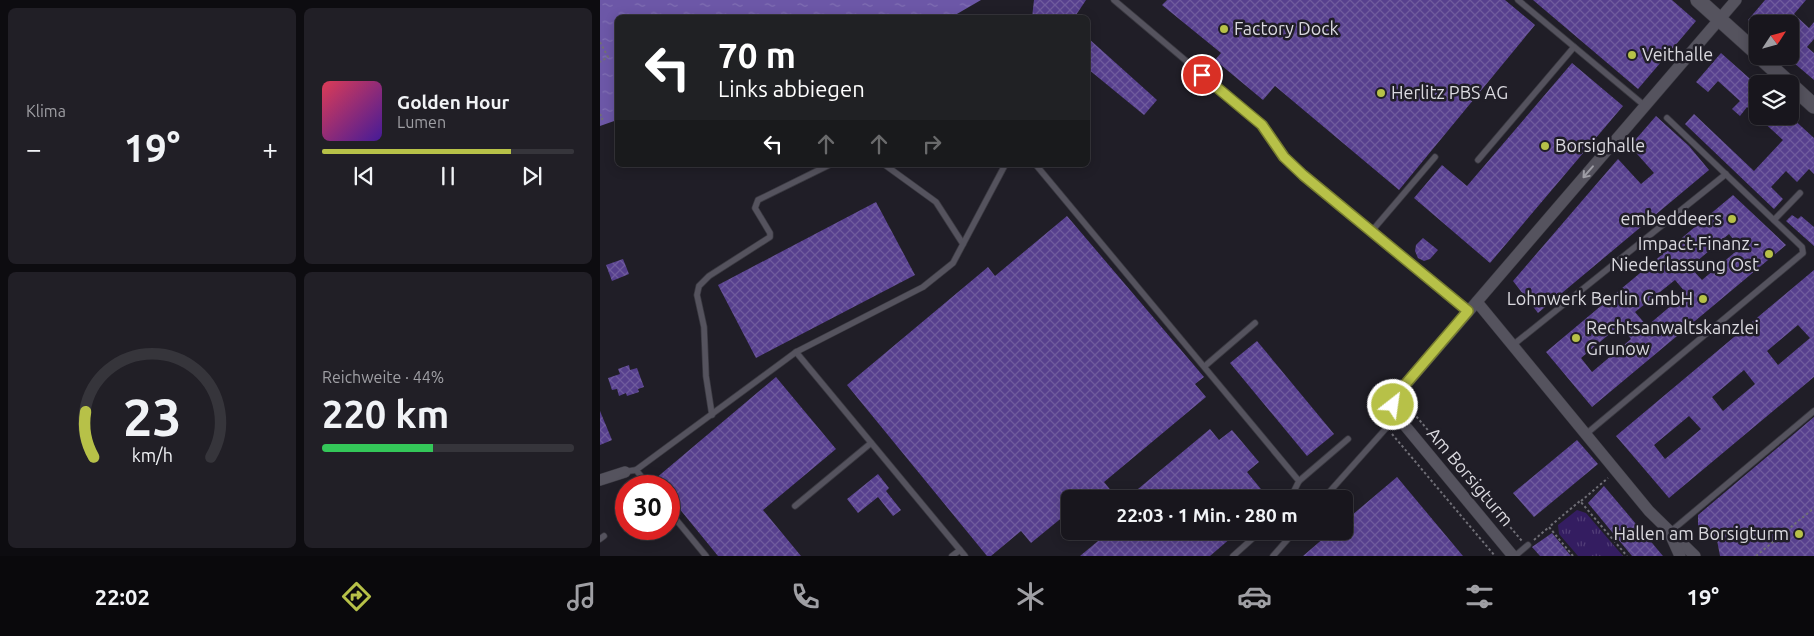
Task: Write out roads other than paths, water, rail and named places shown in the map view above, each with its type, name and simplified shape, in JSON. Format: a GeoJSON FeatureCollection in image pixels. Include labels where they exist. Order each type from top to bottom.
{"type":"FeatureCollection","features":[{"type":"Feature","properties":{"kind":"street"},"geometry":{"type":"LineString","coordinates":[[1698,0],[1749,47]]}},
{"type":"Feature","properties":{"kind":"street"},"geometry":{"type":"LineString","coordinates":[[1397,416],[1393,405],[1397,394],[1736,0]]}},
{"type":"Feature","properties":{"kind":"street"},"geometry":{"type":"LineString","coordinates":[[1769,65],[1780,75]]}},
{"type":"Feature","properties":{"kind":"street"},"geometry":{"type":"LineString","coordinates":[[1799,92],[1814,106]]}},
{"type":"Feature","properties":{"kind":"street"},"geometry":{"type":"LineString","coordinates":[[1477,302],[1670,532],[1695,556]]}},
{"type":"Feature","properties":{"kind":"street","name":"Am Borsigturm"},"geometry":{"type":"LineString","coordinates":[[1397,416],[1514,556]]}},
{"type":"Feature","properties":{"kind":"street"},"geometry":{"type":"LineString","coordinates":[[600,480],[630,471]]}},
{"type":"Feature","properties":{"kind":"street"},"geometry":{"type":"LineString","coordinates":[[1670,532],[1680,556]]}},
{"type":"Feature","properties":{"kind":"lane"},"geometry":{"type":"LineString","coordinates":[[1114,0],[1262,125],[1284,157],[1468,311]]}},
{"type":"Feature","properties":{"kind":"lane"},"geometry":{"type":"LineString","coordinates":[[1518,0],[1645,106]]}},
{"type":"Feature","properties":{"kind":"lane"},"geometry":{"type":"LineString","coordinates":[[1478,160],[1574,47]]}},
{"type":"Feature","properties":{"kind":"lane"},"geometry":{"type":"LineString","coordinates":[[1586,434],[1803,253],[1802,246],[1667,118]]}},
{"type":"Feature","properties":{"kind":"lane"},"geometry":{"type":"LineString","coordinates":[[1372,232],[1435,157]]}},
{"type":"Feature","properties":{"kind":"lane"},"geometry":{"type":"LineString","coordinates":[[712,415],[706,376],[704,327],[697,295],[699,286],[709,276],[770,237],[770,233],[755,208],[758,200],[825,167]]}},
{"type":"Feature","properties":{"kind":"lane"},"geometry":{"type":"LineString","coordinates":[[888,167],[936,202],[963,244]]}},
{"type":"Feature","properties":{"kind":"lane"},"geometry":{"type":"LineString","coordinates":[[635,475],[630,471],[712,415],[796,352],[923,287],[953,263],[1004,167]]}},
{"type":"Feature","properties":{"kind":"lane"},"geometry":{"type":"LineString","coordinates":[[1038,167],[1299,481]]}},
{"type":"Feature","properties":{"kind":"lane"},"geometry":{"type":"LineString","coordinates":[[1513,346],[1726,174]]}},
{"type":"Feature","properties":{"kind":"lane"},"geometry":{"type":"LineString","coordinates":[[1774,220],[1800,194]]}},
{"type":"Feature","properties":{"kind":"lane"},"geometry":{"type":"LineString","coordinates":[[1204,366],[1255,323]]}},
{"type":"Feature","properties":{"kind":"lane"},"geometry":{"type":"LineString","coordinates":[[796,352],[965,556]]}},
{"type":"Feature","properties":{"kind":"lane"},"geometry":{"type":"LineString","coordinates":[[1670,532],[1814,411]]}},
{"type":"Feature","properties":{"kind":"lane"},"geometry":{"type":"LineString","coordinates":[[1331,490],[1397,416]]}},
{"type":"Feature","properties":{"kind":"lane"},"geometry":{"type":"LineString","coordinates":[[1294,490],[1299,481],[1348,439]]}},
{"type":"Feature","properties":{"kind":"lane"},"geometry":{"type":"LineString","coordinates":[[795,506],[871,443]]}},
{"type":"Feature","properties":{"kind":"lane"},"geometry":{"type":"LineString","coordinates":[[680,524],[706,556]]}},
{"type":"Feature","properties":{"kind":"lane"},"geometry":{"type":"LineString","coordinates":[[1233,556],[1251,540]]}},
{"type":"Feature","properties":{"kind":"lane"},"geometry":{"type":"LineString","coordinates":[[1273,556],[1286,540]]}},
{"type":"Feature","properties":{"kind":"lane"},"geometry":{"type":"LineString","coordinates":[[1514,556],[1527,546]]}},
{"type":"Feature","properties":{"kind":"lane"},"geometry":{"type":"LineString","coordinates":[[952,556],[960,550]]}},
{"type":"Feature","properties":{"kind":"water"},"geometry":{"type":"Polygon","coordinates":[[[600,0],[981,0],[955,15],[615,15],[615,121],[600,126],[600,0]]]}},
{"type":"Feature","properties":{"kind":"place","name":"Factory Dock"},"geometry":{"type":"Point","coordinates":[1224,29]}},
{"type":"Feature","properties":{"kind":"place","name":"Veithalle"},"geometry":{"type":"Point","coordinates":[1632,55]}},
{"type":"Feature","properties":{"kind":"place","name":"Herlitz PBS AG"},"geometry":{"type":"Point","coordinates":[1381,93]}},
{"type":"Feature","properties":{"kind":"place","name":"Borsighalle"},"geometry":{"type":"Point","coordinates":[1545,146]}},
{"type":"Feature","properties":{"kind":"place","name":"embeddeers"},"geometry":{"type":"Point","coordinates":[1732,219]}},
{"type":"Feature","properties":{"kind":"place","name":"Impact-Finanz - Niederlassung Ost"},"geometry":{"type":"Point","coordinates":[1769,254]}},
{"type":"Feature","properties":{"kind":"place","name":"Lohnwerk Berlin GmbH"},"geometry":{"type":"Point","coordinates":[1703,299]}},
{"type":"Feature","properties":{"kind":"place","name":"Rechtsanwaltskanzlei Grunow"},"geometry":{"type":"Point","coordinates":[1576,338]}},
{"type":"Feature","properties":{"kind":"place","name":"Hallen am Borsigturm"},"geometry":{"type":"Point","coordinates":[1799,534]}}]}
